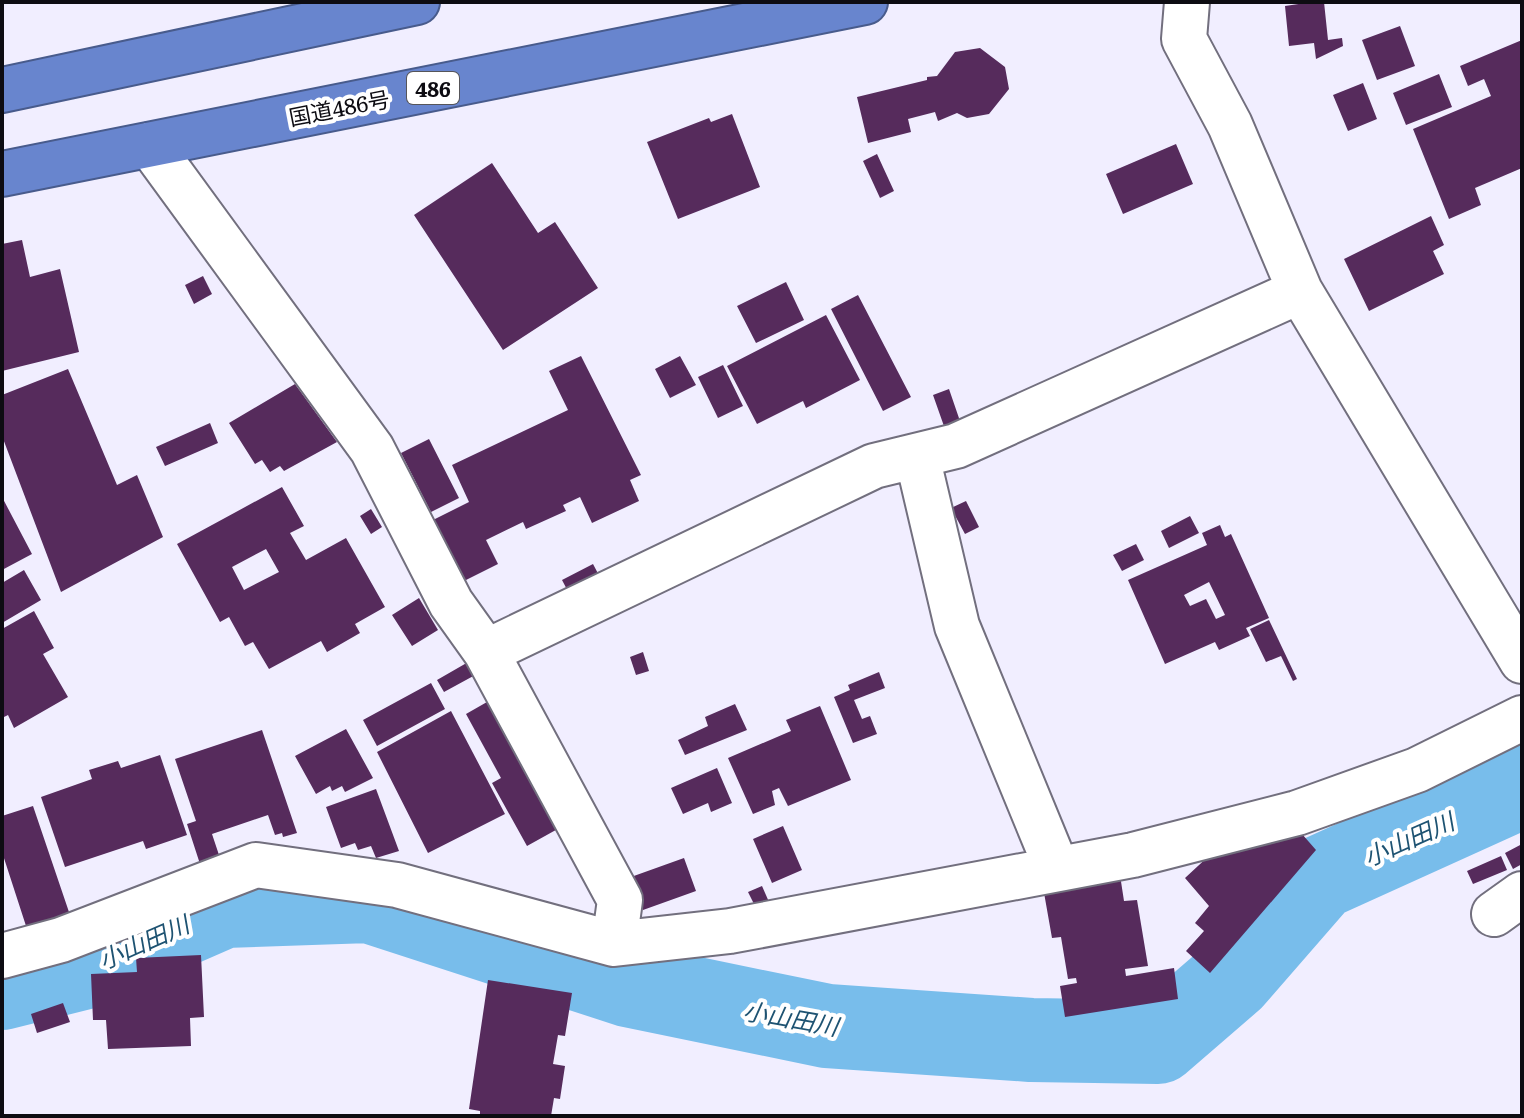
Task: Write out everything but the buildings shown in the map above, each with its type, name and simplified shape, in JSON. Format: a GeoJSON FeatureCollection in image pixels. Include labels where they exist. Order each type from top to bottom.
{"type":"FeatureCollection","features":[{"type":"Feature","properties":{"kind":"highway"},"geometry":{"type":"LineString","coordinates":[[2,90],[417,2]]}},
{"type":"Feature","properties":{"kind":"highway","name":"国道486号"},"geometry":{"type":"LineString","coordinates":[[2,174],[865,2]]}},
{"type":"Feature","properties":{"kind":"street"},"geometry":{"type":"LineString","coordinates":[[1187,2],[1184,39],[1230,125],[1300,291],[1522,661]]}},
{"type":"Feature","properties":{"kind":"street"},"geometry":{"type":"LineString","coordinates":[[150,145],[372,449],[451,603],[486,652],[620,900],[614,944]]}},
{"type":"Feature","properties":{"kind":"street"},"geometry":{"type":"LineString","coordinates":[[486,652],[874,466],[956,446],[1300,291]]}},
{"type":"Feature","properties":{"kind":"street"},"geometry":{"type":"LineString","coordinates":[[917,456],[957,626],[1057,869]]}},
{"type":"Feature","properties":{"kind":"street"},"geometry":{"type":"LineString","coordinates":[[2,956],[61,940],[256,865],[397,885],[614,944],[730,931],[1133,855],[1297,813],[1417,770],[1522,718]]}},
{"type":"Feature","properties":{"kind":"waterway","name":"小山田川"},"geometry":{"type":"LineString","coordinates":[[2,988],[82,968],[224,906],[369,901],[628,985],[827,1026],[1031,1040],[1158,1042],[1232,978],[1319,878],[1522,786]]}}]}
